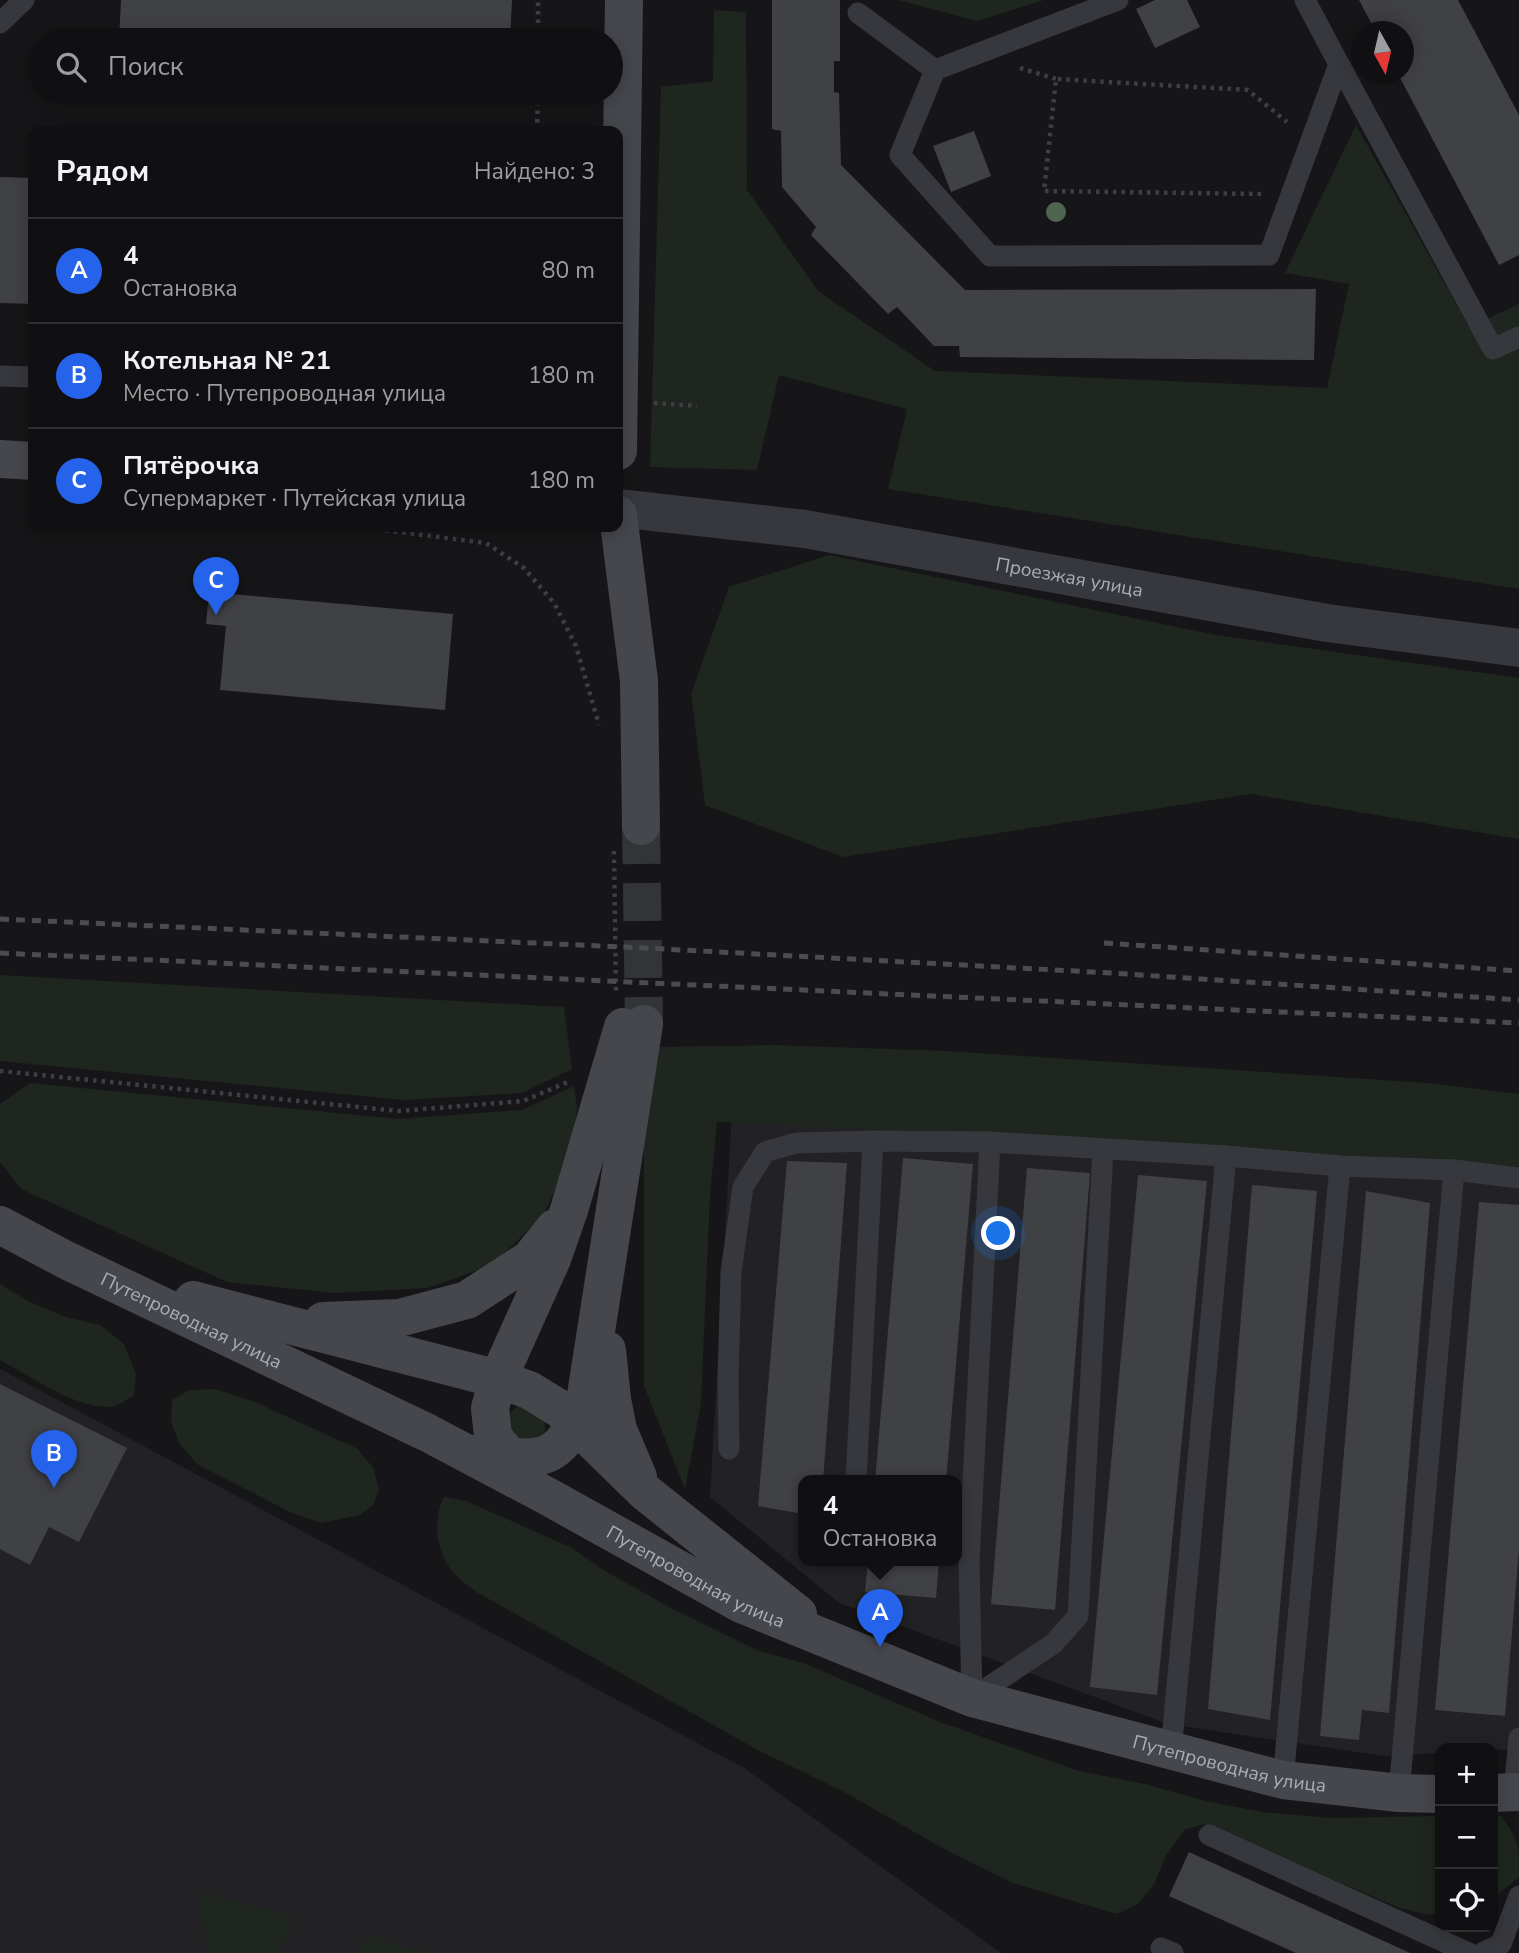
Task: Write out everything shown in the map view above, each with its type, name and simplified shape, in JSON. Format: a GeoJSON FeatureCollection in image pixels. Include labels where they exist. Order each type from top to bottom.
{"type":"FeatureCollection","features":[{"type":"Feature","properties":{"kind":"main road"},"geometry":{"type":"LineString","coordinates":[[623,75],[624,0]]}},
{"type":"Feature","properties":{"kind":"main road"},"geometry":{"type":"LineString","coordinates":[[622,126],[623,105]]}},
{"type":"Feature","properties":{"kind":"main road"},"geometry":{"type":"LineString","coordinates":[[0,459],[28,461]]}},
{"type":"Feature","properties":{"kind":"main road"},"geometry":{"type":"LineString","coordinates":[[617,532],[626,832]]}},
{"type":"Feature","properties":{"kind":"main road"},"geometry":{"type":"LineString","coordinates":[[620,532],[639,681],[626,832]]}},
{"type":"Feature","properties":{"kind":"main road"},"geometry":{"type":"LineString","coordinates":[[547,1496],[509,1458],[493,1437],[490,1408],[498,1379],[552,1259],[628,1016]]}},
{"type":"Feature","properties":{"kind":"main road"},"geometry":{"type":"LineString","coordinates":[[428,1433],[509,1458],[526,1459],[544,1457],[561,1444],[576,1424],[586,1395],[604,1280],[628,1016]]}},
{"type":"Feature","properties":{"kind":"main road"},"geometry":{"type":"LineString","coordinates":[[223,1309],[327,1321],[399,1318],[467,1300],[530,1259],[569,1210]]}},
{"type":"Feature","properties":{"kind":"main road","name":"Путепроводная улица"},"geometry":{"type":"LineString","coordinates":[[0,1225],[428,1433],[741,1604],[972,1698],[1283,1780],[1399,1793],[1435,1794]]}},
{"type":"Feature","properties":{"kind":"main road"},"geometry":{"type":"LineString","coordinates":[[66,1259],[223,1309],[498,1379],[529,1390],[560,1409],[645,1492],[830,1640]]}},
{"type":"Feature","properties":{"kind":"main road"},"geometry":{"type":"LineString","coordinates":[[604,1280],[612,1399],[618,1430],[645,1492]]}},
{"type":"Feature","properties":{"kind":"street","name":"Проезжая улица"},"geometry":{"type":"LineString","coordinates":[[623,509],[805,529],[1327,623],[1519,648]]}},
{"type":"Feature","properties":{"kind":"lane"},"geometry":{"type":"LineString","coordinates":[[0,23],[24,0]]}},
{"type":"Feature","properties":{"kind":"lane"},"geometry":{"type":"LineString","coordinates":[[1118,0],[935,70],[900,155],[990,256],[1269,255],[1339,64]]}},
{"type":"Feature","properties":{"kind":"lane"},"geometry":{"type":"LineString","coordinates":[[1305,0],[1493,349],[1519,337]]}},
{"type":"Feature","properties":{"kind":"lane"},"geometry":{"type":"LineString","coordinates":[[858,13],[935,70]]}},
{"type":"Feature","properties":{"kind":"lane"},"geometry":{"type":"LineString","coordinates":[[0,376],[28,377]]}},
{"type":"Feature","properties":{"kind":"lane"},"geometry":{"type":"LineString","coordinates":[[856,1475],[873,1141]]}},
{"type":"Feature","properties":{"kind":"lane"},"geometry":{"type":"LineString","coordinates":[[972,1698],[969,1563],[990,1142]]}},
{"type":"Feature","properties":{"kind":"lane"},"geometry":{"type":"LineString","coordinates":[[729,1449],[727,1380],[731,1272],[743,1187],[765,1152],[796,1143],[990,1142],[1226,1156],[1340,1166],[1454,1170],[1519,1178]]}},
{"type":"Feature","properties":{"kind":"lane"},"geometry":{"type":"LineString","coordinates":[[972,1698],[1053,1644],[1078,1616],[1103,1150]]}},
{"type":"Feature","properties":{"kind":"lane"},"geometry":{"type":"LineString","coordinates":[[1171,1751],[1226,1156]]}},
{"type":"Feature","properties":{"kind":"lane"},"geometry":{"type":"LineString","coordinates":[[1283,1780],[1340,1166]]}},
{"type":"Feature","properties":{"kind":"lane"},"geometry":{"type":"LineString","coordinates":[[1399,1793],[1454,1170]]}},
{"type":"Feature","properties":{"kind":"lane"},"geometry":{"type":"LineString","coordinates":[[1509,1792],[1519,1738]]}},
{"type":"Feature","properties":{"kind":"lane"},"geometry":{"type":"LineString","coordinates":[[1209,1835],[1469,1953]]}},
{"type":"Feature","properties":{"kind":"lane"},"geometry":{"type":"LineString","coordinates":[[1482,1953],[1501,1944],[1519,1896]]}},
{"type":"Feature","properties":{"kind":"path"},"geometry":{"type":"LineString","coordinates":[[538,0],[538,28]]}},
{"type":"Feature","properties":{"kind":"path"},"geometry":{"type":"LineString","coordinates":[[1292,194],[1044,191],[1056,79],[1248,90],[1311,143]]}},
{"type":"Feature","properties":{"kind":"path"},"geometry":{"type":"LineString","coordinates":[[537,126],[538,105]]}},
{"type":"Feature","properties":{"kind":"path"},"geometry":{"type":"LineString","coordinates":[[399,532],[486,543],[524,568],[554,603],[576,646],[601,730]]}},
{"type":"Feature","properties":{"kind":"path"},"geometry":{"type":"LineString","coordinates":[[626,832],[628,1016]]}},
{"type":"Feature","properties":{"kind":"path"},"geometry":{"type":"LineString","coordinates":[[0,1071],[399,1111],[523,1101],[579,1077]]}},
{"type":"Feature","properties":{"kind":"shaded area"},"geometry":{"type":"Polygon","coordinates":[[[898,0],[1044,0],[977,21],[898,0]]]}},
{"type":"Feature","properties":{"kind":"shaded area"},"geometry":{"type":"Polygon","coordinates":[[[714,10],[746,12],[747,190],[818,291],[935,371],[1327,388],[1349,284],[1285,273],[1356,125],[1469,327],[1519,304],[1519,589],[888,489],[907,409],[779,375],[757,470],[650,467],[661,87],[713,81],[714,10]]]}},
{"type":"Feature","properties":{"kind":"shaded area"},"geometry":{"type":"Polygon","coordinates":[[[829,555],[1216,635],[1519,678],[1519,839],[1251,794],[843,857],[705,805],[691,694],[729,587],[829,555]]]}},
{"type":"Feature","properties":{"kind":"shaded area"},"geometry":{"type":"Polygon","coordinates":[[[0,975],[564,1007],[572,1069],[522,1093],[403,1100],[0,1061],[0,975]]]}},
{"type":"Feature","properties":{"kind":"shaded area"},"geometry":{"type":"Polygon","coordinates":[[[773,1045],[947,1051],[1428,1083],[1519,1094],[1519,1174],[1265,1171],[913,1131],[717,1122],[710,1195],[701,1403],[685,1489],[644,1386],[644,1141],[657,1047],[773,1045]]]}},
{"type":"Feature","properties":{"kind":"shaded area"},"geometry":{"type":"Polygon","coordinates":[[[30,1083],[398,1119],[522,1110],[574,1086],[577,1109],[571,1156],[543,1216],[492,1265],[428,1288],[335,1293],[227,1282],[21,1189],[0,1162],[0,1104],[30,1083]]]}},
{"type":"Feature","properties":{"kind":"shaded area"},"geometry":{"type":"Polygon","coordinates":[[[732,1111],[1265,1171],[1519,1173],[1519,1750],[1498,1749],[1498,1743],[1435,1743],[1435,1753],[1384,1756],[1168,1724],[839,1603],[710,1497],[732,1111]]]}},
{"type":"Feature","properties":{"kind":"shaded area"},"geometry":{"type":"Polygon","coordinates":[[[0,1284],[28,1301],[66,1317],[100,1325],[124,1344],[136,1374],[134,1395],[115,1406],[87,1404],[56,1392],[0,1360],[0,1284]]]}},
{"type":"Feature","properties":{"kind":"shaded area"},"geometry":{"type":"Polygon","coordinates":[[[0,1369],[744,1768],[1001,1953],[0,1953],[0,1369]]]}},
{"type":"Feature","properties":{"kind":"shaded area"},"geometry":{"type":"Polygon","coordinates":[[[215,1389],[255,1402],[358,1449],[374,1469],[379,1491],[373,1505],[360,1515],[321,1523],[290,1512],[197,1464],[179,1443],[171,1421],[172,1400],[189,1390],[215,1389]]]}},
{"type":"Feature","properties":{"kind":"shaded area"},"geometry":{"type":"Polygon","coordinates":[[[528,1406],[545,1420],[545,1432],[538,1442],[508,1437],[508,1415],[517,1407],[528,1406]]]}},
{"type":"Feature","properties":{"kind":"shaded area"},"geometry":{"type":"Polygon","coordinates":[[[444,1497],[466,1501],[570,1547],[607,1572],[669,1607],[759,1651],[806,1664],[940,1722],[1079,1771],[1262,1812],[1330,1818],[1435,1816],[1435,1913],[1428,1915],[1397,1907],[1204,1824],[1184,1830],[1166,1856],[1154,1884],[1138,1904],[1117,1914],[1013,1883],[946,1850],[844,1792],[756,1749],[478,1593],[455,1574],[442,1554],[437,1525],[444,1497]]]}},
{"type":"Feature","properties":{"kind":"shaded area"},"geometry":{"type":"Polygon","coordinates":[[[1498,1816],[1501,1816],[1515,1838],[1519,1877],[1498,1894],[1498,1816]]]}},
{"type":"Feature","properties":{"kind":"shaded area"},"geometry":{"type":"Polygon","coordinates":[[[197,1892],[295,1917],[278,1953],[209,1953],[197,1892]]]}},
{"type":"Feature","properties":{"kind":"shaded area"},"geometry":{"type":"Polygon","coordinates":[[[367,1935],[425,1953],[357,1953],[367,1935]]]}},
{"type":"Feature","properties":{"kind":"building"},"geometry":{"type":"Polygon","coordinates":[[[121,0],[512,0],[511,28],[120,28],[121,0]]]}},
{"type":"Feature","properties":{"kind":"building"},"geometry":{"type":"Polygon","coordinates":[[[772,0],[840,0],[840,61],[834,61],[834,92],[839,93],[841,165],[965,290],[1316,289],[1314,360],[960,357],[959,346],[934,346],[897,307],[888,314],[811,235],[816,227],[782,187],[781,131],[772,129],[772,0]]]}},
{"type":"Feature","properties":{"kind":"building"},"geometry":{"type":"Polygon","coordinates":[[[1155,0],[1187,0],[1200,27],[1155,48],[1136,9],[1155,0]]]}},
{"type":"Feature","properties":{"kind":"building"},"geometry":{"type":"Polygon","coordinates":[[[1359,0],[1458,0],[1519,115],[1519,255],[1499,265],[1403,84],[1414,84],[1414,21],[1370,21],[1359,0]]]}},
{"type":"Feature","properties":{"kind":"building"},"geometry":{"type":"Polygon","coordinates":[[[974,131],[991,176],[951,192],[933,146],[974,131]]]}},
{"type":"Feature","properties":{"kind":"building"},"geometry":{"type":"Polygon","coordinates":[[[0,177],[28,178],[28,304],[0,303],[0,177]]]}},
{"type":"Feature","properties":{"kind":"building"},"geometry":{"type":"Polygon","coordinates":[[[209,592],[453,614],[445,710],[220,690],[226,626],[206,624],[209,592]]]}},
{"type":"Feature","properties":{"kind":"building"},"geometry":{"type":"Polygon","coordinates":[[[903,1158],[973,1164],[947,1475],[876,1475],[903,1158]]]}},
{"type":"Feature","properties":{"kind":"building"},"geometry":{"type":"Polygon","coordinates":[[[787,1161],[847,1163],[823,1475],[798,1475],[798,1513],[758,1506],[787,1161]]]}},
{"type":"Feature","properties":{"kind":"building"},"geometry":{"type":"Polygon","coordinates":[[[1027,1168],[1090,1173],[1055,1610],[991,1604],[1027,1168]]]}},
{"type":"Feature","properties":{"kind":"building"},"geometry":{"type":"Polygon","coordinates":[[[1138,1175],[1207,1181],[1157,1695],[1090,1687],[1138,1175]]]}},
{"type":"Feature","properties":{"kind":"building"},"geometry":{"type":"Polygon","coordinates":[[[1252,1185],[1317,1191],[1270,1720],[1208,1709],[1252,1185]]]}},
{"type":"Feature","properties":{"kind":"building"},"geometry":{"type":"Polygon","coordinates":[[[1366,1191],[1430,1203],[1389,1713],[1362,1710],[1359,1740],[1320,1736],[1366,1191]]]}},
{"type":"Feature","properties":{"kind":"building"},"geometry":{"type":"Polygon","coordinates":[[[1479,1202],[1519,1205],[1519,1549],[1505,1716],[1435,1710],[1479,1202]]]}},
{"type":"Feature","properties":{"kind":"building"},"geometry":{"type":"Polygon","coordinates":[[[0,1384],[127,1448],[79,1542],[49,1527],[30,1565],[0,1549],[0,1384]]]}},
{"type":"Feature","properties":{"kind":"building"},"geometry":{"type":"Polygon","coordinates":[[[868,1566],[939,1566],[936,1598],[865,1592],[868,1566]]]}},
{"type":"Feature","properties":{"kind":"building"},"geometry":{"type":"Polygon","coordinates":[[[1189,1852],[1410,1953],[1296,1953],[1169,1896],[1189,1852]]]}},
{"type":"Feature","properties":{"kind":"tunnel"},"geometry":{"type":"LineString","coordinates":[[641,826],[644,1024]]}},
{"type":"Feature","properties":{"kind":"railway"},"geometry":{"type":"LineString","coordinates":[[0,919],[645,948],[1111,973],[1519,1000]]}},
{"type":"Feature","properties":{"kind":"railway"},"geometry":{"type":"LineString","coordinates":[[1104,943],[1519,971]]}},
{"type":"Feature","properties":{"kind":"railway"},"geometry":{"type":"LineString","coordinates":[[0,953],[1519,1023]]}},
{"type":"Feature","properties":{"kind":"place","name":"Пятёрочка"},"geometry":{"type":"Point","coordinates":[216,615]}},
{"type":"Feature","properties":{"kind":"place","name":"Котельная № 21"},"geometry":{"type":"Point","coordinates":[54,1488]}},
{"type":"Feature","properties":{"kind":"place","name":"4"},"geometry":{"type":"Point","coordinates":[880,1647]}}]}
